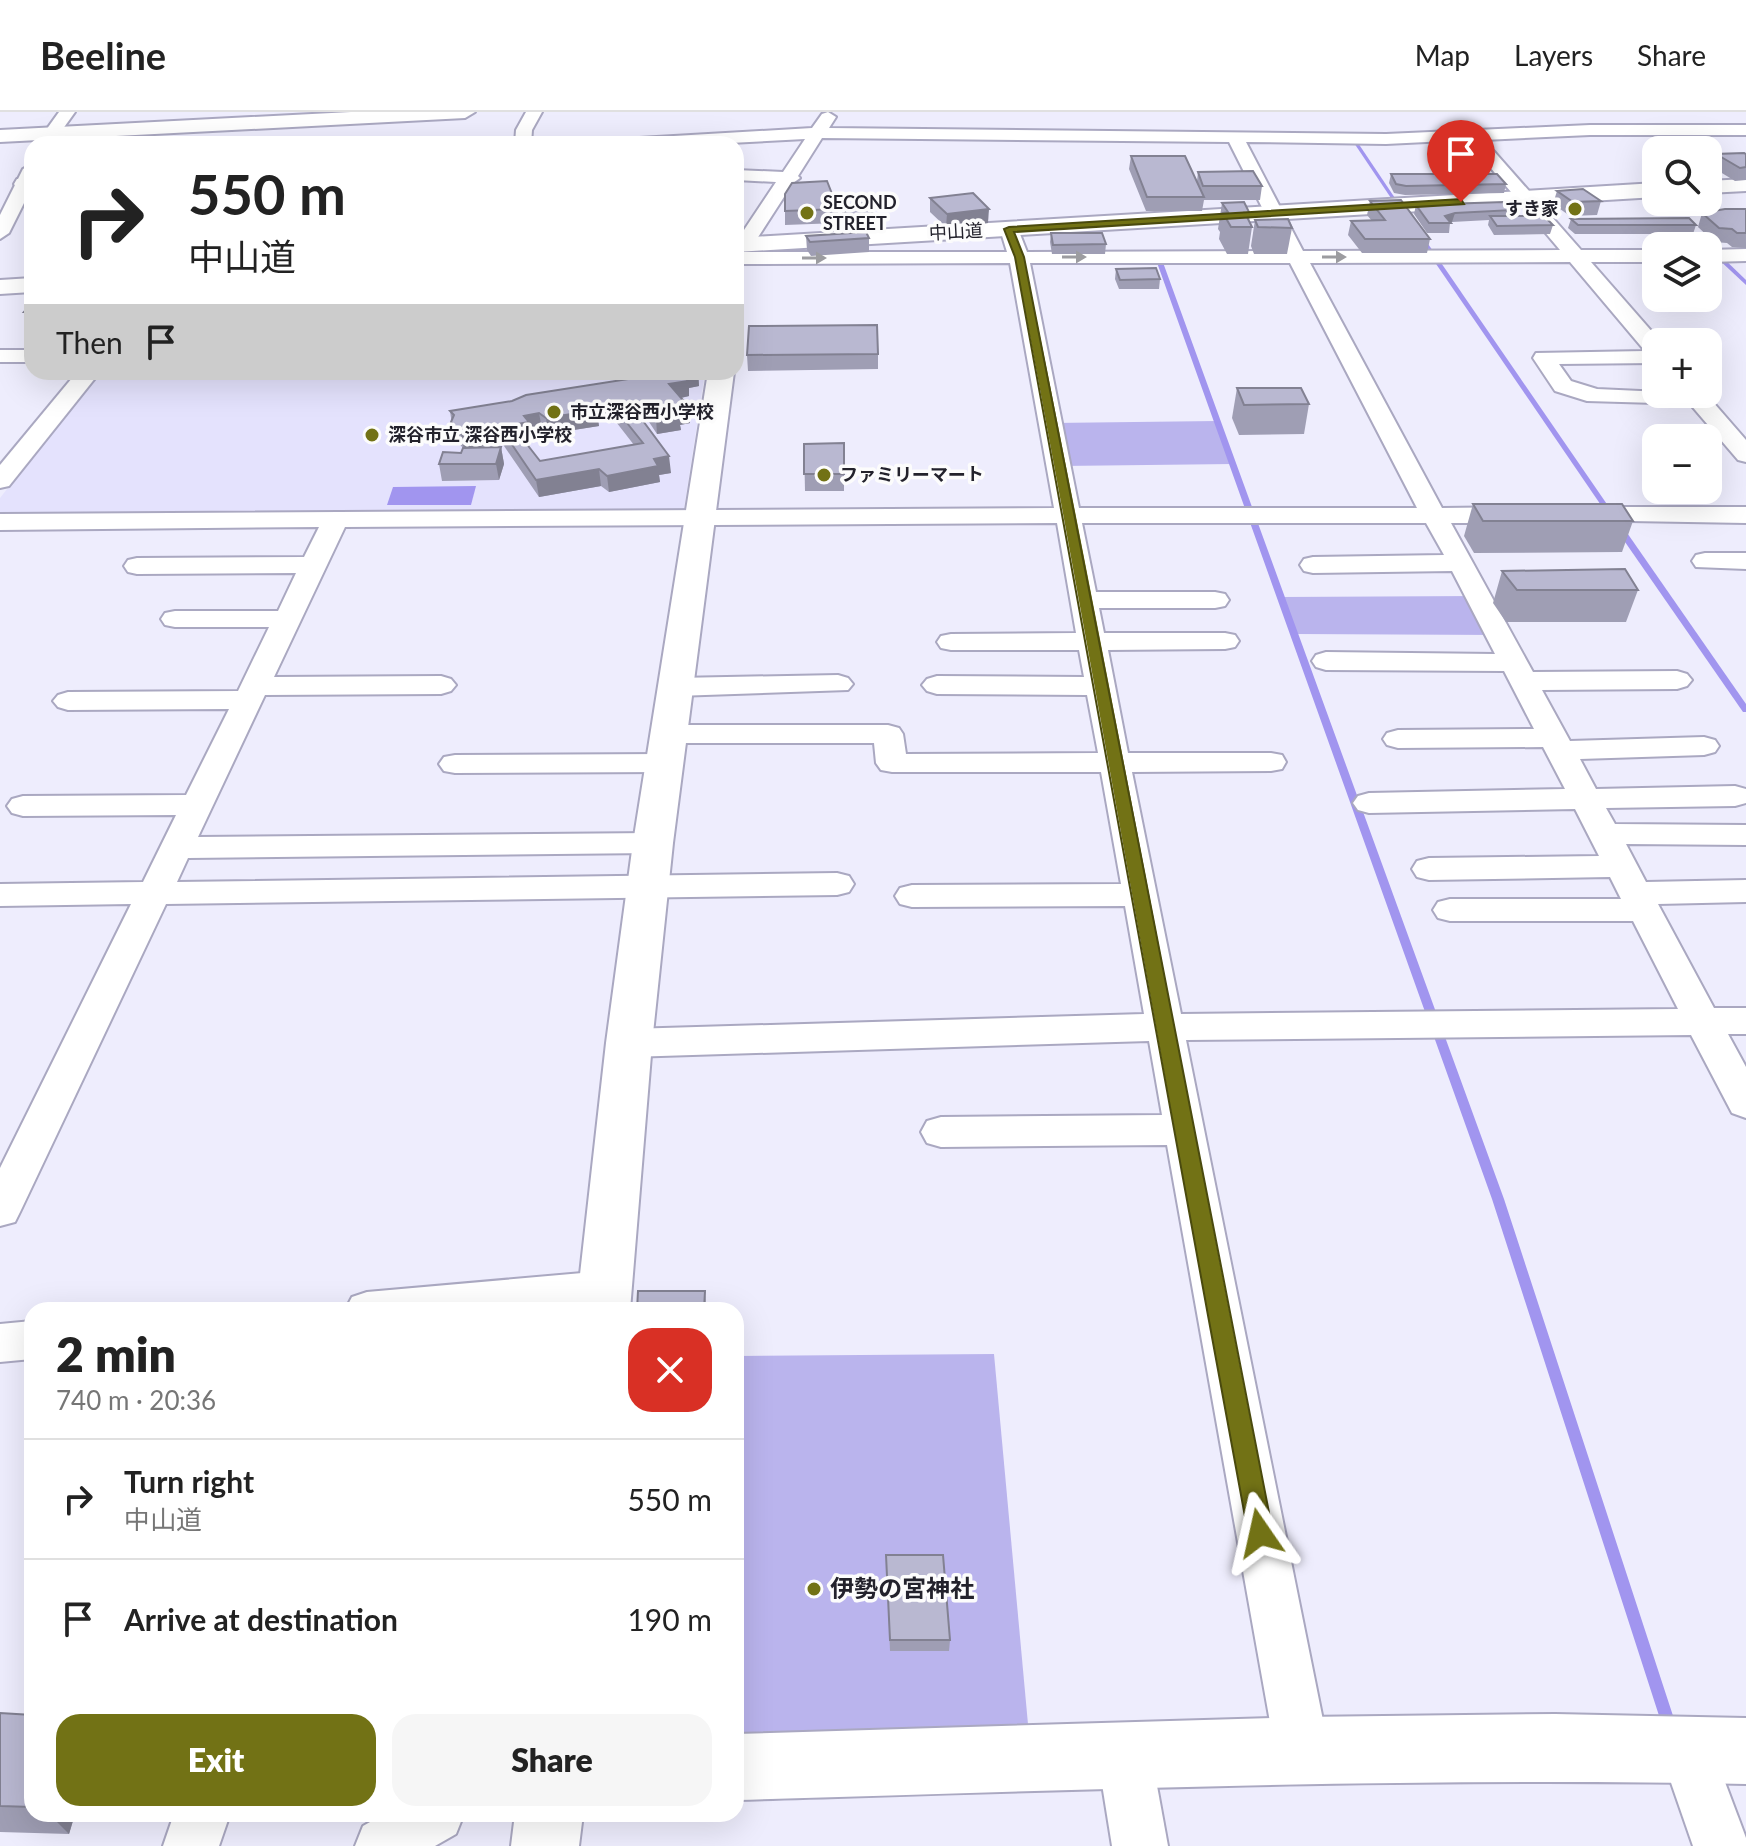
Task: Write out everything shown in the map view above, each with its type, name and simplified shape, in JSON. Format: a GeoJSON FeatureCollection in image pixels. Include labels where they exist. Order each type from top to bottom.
{"type":"FeatureCollection","features":[{"type":"Feature","properties":{"kind":"main road"},"geometry":{"type":"LineString","coordinates":[[86,136],[349,116],[465,112]]}},
{"type":"Feature","properties":{"kind":"main road"},"geometry":{"type":"LineString","coordinates":[[348,136],[349,116]]}},
{"type":"Feature","properties":{"kind":"main road"},"geometry":{"type":"LineString","coordinates":[[0,136],[24,138]]}},
{"type":"Feature","properties":{"kind":"main road"},"geometry":{"type":"LineString","coordinates":[[1722,186],[1746,185]]}},
{"type":"Feature","properties":{"kind":"main road","name":"中山道"},"geometry":{"type":"LineString","coordinates":[[744,251],[1009,229],[1642,191]]}},
{"type":"Feature","properties":{"kind":"main road"},"geometry":{"type":"LineString","coordinates":[[0,287],[24,286]]}},
{"type":"Feature","properties":{"kind":"main road"},"geometry":{"type":"LineString","coordinates":[[604,1299],[629,1043],[653,843],[720,380]]}},
{"type":"Feature","properties":{"kind":"main road"},"geometry":{"type":"LineString","coordinates":[[744,1767],[1124,1753],[1692,1749]]}},
{"type":"Feature","properties":{"kind":"main road"},"geometry":{"type":"LineString","coordinates":[[545,1846],[548,1822]]}},
{"type":"Feature","properties":{"kind":"street"},"geometry":{"type":"LineString","coordinates":[[48,136],[67,112]]}},
{"type":"Feature","properties":{"kind":"street"},"geometry":{"type":"LineString","coordinates":[[524,136],[534,112]]}},
{"type":"Feature","properties":{"kind":"street"},"geometry":{"type":"LineString","coordinates":[[744,243],[780,195],[831,112]]}},
{"type":"Feature","properties":{"kind":"street"},"geometry":{"type":"LineString","coordinates":[[1694,129],[1704,136]]}},
{"type":"Feature","properties":{"kind":"street"},"geometry":{"type":"LineString","coordinates":[[744,137],[819,133],[1178,131],[1235,138],[1302,131],[1386,139],[1470,134],[1746,130]]}},
{"type":"Feature","properties":{"kind":"street"},"geometry":{"type":"LineString","coordinates":[[1470,134],[1642,334]]}},
{"type":"Feature","properties":{"kind":"street"},"geometry":{"type":"LineString","coordinates":[[1235,138],[1746,1103]]}},
{"type":"Feature","properties":{"kind":"street"},"geometry":{"type":"LineString","coordinates":[[744,175],[791,178]]}},
{"type":"Feature","properties":{"kind":"street"},"geometry":{"type":"LineString","coordinates":[[0,186],[24,180]]}},
{"type":"Feature","properties":{"kind":"street"},"geometry":{"type":"LineString","coordinates":[[5,224],[24,190]]}},
{"type":"Feature","properties":{"kind":"street"},"geometry":{"type":"LineString","coordinates":[[744,193],[780,195]]}},
{"type":"Feature","properties":{"kind":"street"},"geometry":{"type":"LineString","coordinates":[[1009,229],[1019,257],[1071,516],[1163,1027],[1302,1750]]}},
{"type":"Feature","properties":{"kind":"street"},"geometry":{"type":"LineString","coordinates":[[744,251],[1019,257],[1642,256]]}},
{"type":"Feature","properties":{"kind":"street"},"geometry":{"type":"LineString","coordinates":[[1722,256],[1746,255]]}},
{"type":"Feature","properties":{"kind":"street"},"geometry":{"type":"LineString","coordinates":[[0,356],[24,356]]}},
{"type":"Feature","properties":{"kind":"street"},"geometry":{"type":"LineString","coordinates":[[1642,357],[1544,358],[1563,386],[1595,396],[1642,396]]}},
{"type":"Feature","properties":{"kind":"street"},"geometry":{"type":"LineString","coordinates":[[0,481],[82,380]]}},
{"type":"Feature","properties":{"kind":"street"},"geometry":{"type":"LineString","coordinates":[[1706,408],[1746,455]]}},
{"type":"Feature","properties":{"kind":"street"},"geometry":{"type":"LineString","coordinates":[[0,522],[701,516],[1746,515]]}},
{"type":"Feature","properties":{"kind":"street"},"geometry":{"type":"LineString","coordinates":[[0,1210],[336,519]]}},
{"type":"Feature","properties":{"kind":"street"},"geometry":{"type":"LineString","coordinates":[[1705,561],[1746,561]]}},
{"type":"Feature","properties":{"kind":"street"},"geometry":{"type":"LineString","coordinates":[[1313,565],[1461,563]]}},
{"type":"Feature","properties":{"kind":"street"},"geometry":{"type":"LineString","coordinates":[[137,566],[313,565]]}},
{"type":"Feature","properties":{"kind":"street"},"geometry":{"type":"LineString","coordinates":[[1086,600],[1215,600]]}},
{"type":"Feature","properties":{"kind":"street"},"geometry":{"type":"LineString","coordinates":[[175,619],[287,619]]}},
{"type":"Feature","properties":{"kind":"street"},"geometry":{"type":"LineString","coordinates":[[951,642],[1225,641]]}},
{"type":"Feature","properties":{"kind":"street"},"geometry":{"type":"LineString","coordinates":[[1326,661],[1677,680]]}},
{"type":"Feature","properties":{"kind":"street"},"geometry":{"type":"LineString","coordinates":[[676,687],[838,684]]}},
{"type":"Feature","properties":{"kind":"street"},"geometry":{"type":"LineString","coordinates":[[68,701],[441,685]]}},
{"type":"Feature","properties":{"kind":"street"},"geometry":{"type":"LineString","coordinates":[[937,685],[1102,686]]}},
{"type":"Feature","properties":{"kind":"street"},"geometry":{"type":"LineString","coordinates":[[455,764],[888,734],[892,763],[1271,762]]}},
{"type":"Feature","properties":{"kind":"street"},"geometry":{"type":"LineString","coordinates":[[1398,739],[1704,746]]}},
{"type":"Feature","properties":{"kind":"street"},"geometry":{"type":"LineString","coordinates":[[1369,803],[1735,796]]}},
{"type":"Feature","properties":{"kind":"street"},"geometry":{"type":"LineString","coordinates":[[23,806],[197,805]]}},
{"type":"Feature","properties":{"kind":"street"},"geometry":{"type":"LineString","coordinates":[[1604,834],[1746,835]]}},
{"type":"Feature","properties":{"kind":"street"},"geometry":{"type":"LineString","coordinates":[[176,848],[653,843]]}},
{"type":"Feature","properties":{"kind":"street"},"geometry":{"type":"LineString","coordinates":[[1429,869],[1633,890],[1746,891]]}},
{"type":"Feature","properties":{"kind":"street"},"geometry":{"type":"LineString","coordinates":[[0,895],[837,884]]}},
{"type":"Feature","properties":{"kind":"street"},"geometry":{"type":"LineString","coordinates":[[1450,910],[1633,890]]}},
{"type":"Feature","properties":{"kind":"street"},"geometry":{"type":"LineString","coordinates":[[912,896],[1139,895]]}},
{"type":"Feature","properties":{"kind":"street"},"geometry":{"type":"LineString","coordinates":[[629,1043],[1163,1027],[1746,1021]]}},
{"type":"Feature","properties":{"kind":"street"},"geometry":{"type":"LineString","coordinates":[[941,1132],[1183,1130]]}},
{"type":"Feature","properties":{"kind":"street"},"geometry":{"type":"LineString","coordinates":[[539,1302],[604,1299]]}},
{"type":"Feature","properties":{"kind":"street"},"geometry":{"type":"LineString","coordinates":[[0,1343],[24,1341]]}},
{"type":"Feature","properties":{"kind":"street"},"geometry":{"type":"LineString","coordinates":[[1692,1749],[1721,1846]]}},
{"type":"Feature","properties":{"kind":"street"},"geometry":{"type":"LineString","coordinates":[[1124,1753],[1140,1846]]}},
{"type":"Feature","properties":{"kind":"street"},"geometry":{"type":"LineString","coordinates":[[191,1846],[199,1822]]}},
{"type":"Feature","properties":{"kind":"street"},"geometry":{"type":"LineString","coordinates":[[383,1846],[423,1822]]}},
{"type":"Feature","properties":{"kind":"shaded area","name":"深谷市立 深谷西小学校"},"geometry":{"type":"Polygon","coordinates":[[[93,380],[704,380],[684,509],[0,513],[0,498],[93,380]]]}},
{"type":"Feature","properties":{"kind":"shaded area"},"geometry":{"type":"Polygon","coordinates":[[[1217,421],[1233,464],[1061,466],[1052,423],[1217,421]]]}},
{"type":"Feature","properties":{"kind":"shaded area"},"geometry":{"type":"Polygon","coordinates":[[[476,486],[471,505],[387,505],[393,487],[476,486]]]}},
{"type":"Feature","properties":{"kind":"shaded area"},"geometry":{"type":"Polygon","coordinates":[[[1478,596],[1499,635],[1295,634],[1281,597],[1478,596]]]}},
{"type":"Feature","properties":{"kind":"shaded area"},"geometry":{"type":"Polygon","coordinates":[[[994,1354],[1031,1757],[744,1767],[744,1356],[994,1354]]]}},
{"type":"Feature","properties":{"kind":"building"},"geometry":{"type":"Polygon","coordinates":[[[1722,154],[1746,154],[1746,167],[1740,168],[1722,158],[1722,154]]]}},
{"type":"Feature","properties":{"kind":"building"},"geometry":{"type":"Polygon","coordinates":[[[1131,156],[1185,156],[1204,197],[1147,197],[1131,156]]]}},
{"type":"Feature","properties":{"kind":"building"},"geometry":{"type":"Polygon","coordinates":[[[1253,171],[1262,186],[1203,186],[1198,172],[1253,171]]]}},
{"type":"Feature","properties":{"kind":"building"},"geometry":{"type":"Polygon","coordinates":[[[1391,174],[1497,174],[1506,184],[1406,186],[1396,184],[1391,174]]]}},
{"type":"Feature","properties":{"kind":"building"},"geometry":{"type":"Polygon","coordinates":[[[827,181],[838,209],[785,211],[785,194],[792,183],[827,181]]]}},
{"type":"Feature","properties":{"kind":"building"},"geometry":{"type":"Polygon","coordinates":[[[1583,189],[1601,201],[1573,202],[1557,191],[1583,189]]]}},
{"type":"Feature","properties":{"kind":"building"},"geometry":{"type":"Polygon","coordinates":[[[973,193],[989,209],[947,214],[930,198],[973,193]]]}},
{"type":"Feature","properties":{"kind":"building"},"geometry":{"type":"Polygon","coordinates":[[[1401,200],[1430,239],[1365,239],[1351,221],[1385,220],[1370,201],[1401,200]]]}},
{"type":"Feature","properties":{"kind":"building"},"geometry":{"type":"Polygon","coordinates":[[[1244,202],[1250,214],[1245,213],[1252,227],[1231,227],[1223,213],[1228,212],[1222,203],[1244,202]]]}},
{"type":"Feature","properties":{"kind":"building"},"geometry":{"type":"Polygon","coordinates":[[[1504,202],[1514,210],[1445,216],[1451,223],[1429,223],[1416,205],[1504,202]]]}},
{"type":"Feature","properties":{"kind":"building"},"geometry":{"type":"Polygon","coordinates":[[[867,203],[874,216],[847,217],[842,205],[867,203]]]}},
{"type":"Feature","properties":{"kind":"building"},"geometry":{"type":"Polygon","coordinates":[[[1746,209],[1746,233],[1719,228],[1705,216],[1722,216],[1722,210],[1746,209]]]}},
{"type":"Feature","properties":{"kind":"building"},"geometry":{"type":"Polygon","coordinates":[[[1490,216],[1544,216],[1553,225],[1497,226],[1490,216]]]}},
{"type":"Feature","properties":{"kind":"building"},"geometry":{"type":"Polygon","coordinates":[[[1689,218],[1696,225],[1578,225],[1571,219],[1689,218]]]}},
{"type":"Feature","properties":{"kind":"building"},"geometry":{"type":"Polygon","coordinates":[[[1288,219],[1292,228],[1258,227],[1255,220],[1288,219]]]}},
{"type":"Feature","properties":{"kind":"building"},"geometry":{"type":"Polygon","coordinates":[[[866,232],[869,238],[810,242],[806,236],[866,232]]]}},
{"type":"Feature","properties":{"kind":"building"},"geometry":{"type":"Polygon","coordinates":[[[1051,233],[1102,233],[1106,244],[1053,245],[1051,233]]]}},
{"type":"Feature","properties":{"kind":"building"},"geometry":{"type":"Polygon","coordinates":[[[1156,268],[1160,279],[1120,280],[1116,269],[1156,268]]]}},
{"type":"Feature","properties":{"kind":"building"},"geometry":{"type":"Polygon","coordinates":[[[877,325],[878,354],[747,355],[749,326],[877,325]]]}},
{"type":"Feature","properties":{"kind":"building"},"geometry":{"type":"Polygon","coordinates":[[[622,380],[687,380],[669,384],[689,407],[677,409],[679,414],[656,418],[646,404],[632,406],[669,456],[654,459],[658,466],[607,476],[599,469],[536,480],[500,427],[461,434],[451,422],[454,415],[450,411],[512,401],[526,395],[622,380]],[[611,403],[594,405],[597,410],[546,418],[539,413],[524,416],[529,422],[512,425],[540,461],[643,443],[611,403]]]}},
{"type":"Feature","properties":{"kind":"building"},"geometry":{"type":"Polygon","coordinates":[[[1237,388],[1301,388],[1309,404],[1244,405],[1237,388]]]}},
{"type":"Feature","properties":{"kind":"building"},"geometry":{"type":"Polygon","coordinates":[[[844,443],[844,474],[804,474],[804,444],[844,443]]]}},
{"type":"Feature","properties":{"kind":"building"},"geometry":{"type":"Polygon","coordinates":[[[501,447],[496,464],[439,464],[443,452],[461,453],[463,448],[501,447]]]}},
{"type":"Feature","properties":{"kind":"building"},"geometry":{"type":"Polygon","coordinates":[[[1473,504],[1622,504],[1633,521],[1483,521],[1473,504]]]}},
{"type":"Feature","properties":{"kind":"building"},"geometry":{"type":"Polygon","coordinates":[[[1625,569],[1638,590],[1517,590],[1502,571],[1625,569]]]}},
{"type":"Feature","properties":{"kind":"building"},"geometry":{"type":"Polygon","coordinates":[[[638,1291],[705,1291],[704,1302],[637,1302],[638,1291]]]}},
{"type":"Feature","properties":{"kind":"building"},"geometry":{"type":"Polygon","coordinates":[[[886,1555],[943,1555],[950,1640],[890,1640],[886,1555]]]}},
{"type":"Feature","properties":{"kind":"building"},"geometry":{"type":"Polygon","coordinates":[[[0,1713],[24,1714],[24,1807],[0,1806],[0,1713]]]}},
{"type":"Feature","properties":{"kind":"waterway"},"geometry":{"type":"LineString","coordinates":[[1352,138],[1401,209]]}},
{"type":"Feature","properties":{"kind":"waterway"},"geometry":{"type":"LineString","coordinates":[[1422,239],[1609,513]]}},
{"type":"Feature","properties":{"kind":"waterway"},"geometry":{"type":"LineString","coordinates":[[1158,257],[1498,1199],[1670,1728]]}},
{"type":"Feature","properties":{"kind":"waterway"},"geometry":{"type":"LineString","coordinates":[[1722,260],[1746,283]]}},
{"type":"Feature","properties":{"kind":"waterway"},"geometry":{"type":"LineString","coordinates":[[1620,529],[1746,710]]}},
{"type":"Feature","properties":{"kind":"place","name":"すき家"},"geometry":{"type":"Point","coordinates":[1575,209]}},
{"type":"Feature","properties":{"kind":"place","name":"SECOND STREET"},"geometry":{"type":"Point","coordinates":[807,213]}},
{"type":"Feature","properties":{"kind":"place","name":"市立深谷西小学校"},"geometry":{"type":"Point","coordinates":[554,412]}},
{"type":"Feature","properties":{"kind":"place","name":"深谷市立 深谷西小学校"},"geometry":{"type":"Point","coordinates":[372,435]}},
{"type":"Feature","properties":{"kind":"place","name":"ファミリーマート"},"geometry":{"type":"Point","coordinates":[824,475]}},
{"type":"Feature","properties":{"kind":"place","name":"伊勢の宮神社"},"geometry":{"type":"Point","coordinates":[814,1589]}},
{"type":"Feature","properties":{"kind":"route"},"geometry":{"type":"LineString","coordinates":[[1260,1533],[1163,1027],[1066,491],[1019,257],[1009,229],[1461,202]]}}]}
